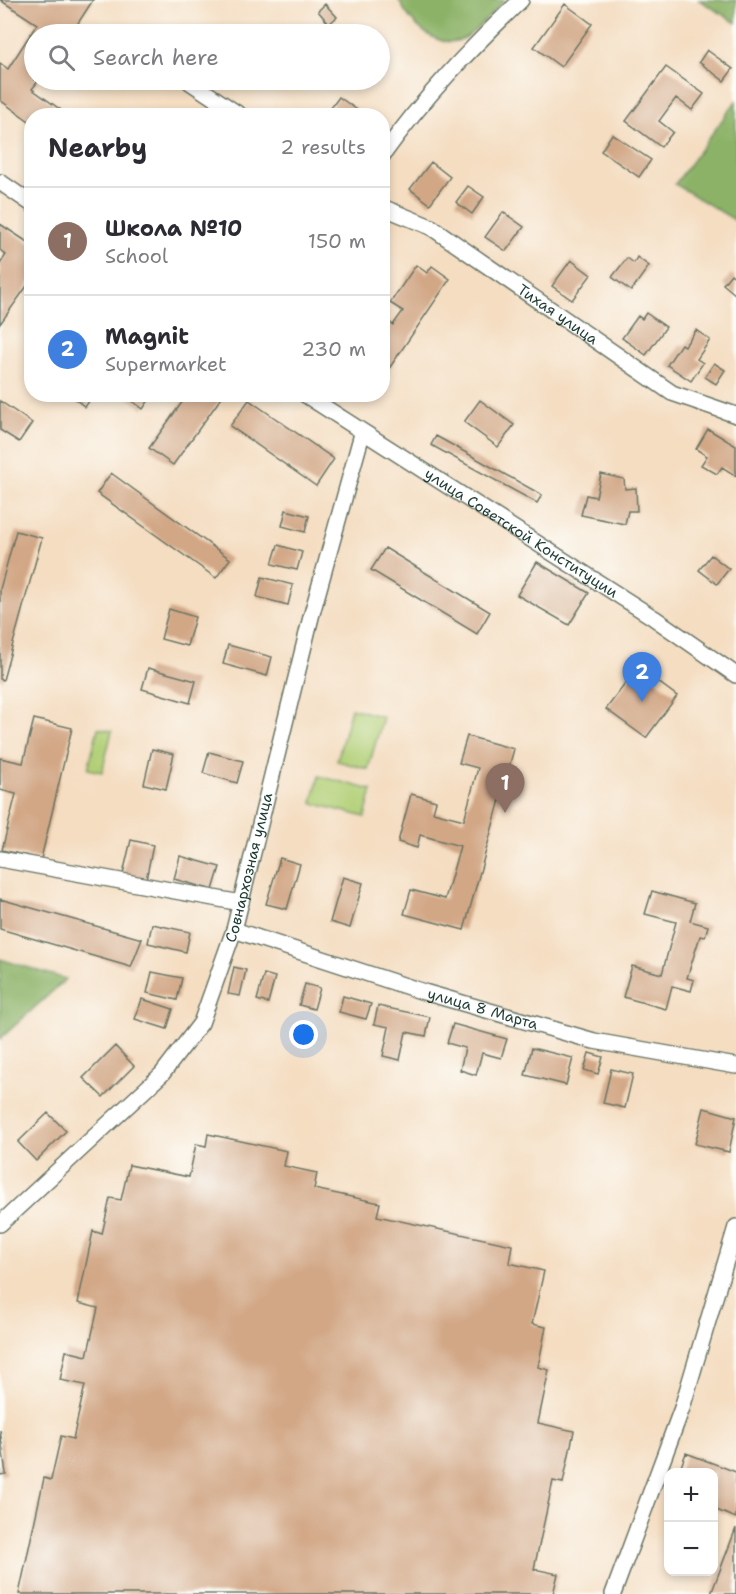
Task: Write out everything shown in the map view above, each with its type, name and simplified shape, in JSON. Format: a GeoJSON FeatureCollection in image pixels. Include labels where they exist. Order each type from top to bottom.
{"type":"FeatureCollection","features":[{"type":"Feature","properties":{"kind":"street"},"geometry":{"type":"LineString","coordinates":[[390,145],[452,66],[521,0]]}},
{"type":"Feature","properties":{"kind":"street"},"geometry":{"type":"LineString","coordinates":[[203,90],[230,108]]}},
{"type":"Feature","properties":{"kind":"street"},"geometry":{"type":"LineString","coordinates":[[0,182],[24,198]]}},
{"type":"Feature","properties":{"kind":"street","name":"Тихая улица"},"geometry":{"type":"LineString","coordinates":[[390,210],[432,227],[672,393],[736,414]]}},
{"type":"Feature","properties":{"kind":"street","name":"улица Советской Конституции"},"geometry":{"type":"LineString","coordinates":[[316,402],[362,434],[599,583],[736,675]]}},
{"type":"Feature","properties":{"kind":"street","name":"Совнархозная улица"},"geometry":{"type":"LineString","coordinates":[[0,1224],[162,1074],[201,1023],[234,930],[311,617],[362,434]]}},
{"type":"Feature","properties":{"kind":"street"},"geometry":{"type":"LineString","coordinates":[[0,859],[241,903]]}},
{"type":"Feature","properties":{"kind":"street","name":"улица 8 Марта"},"geometry":{"type":"LineString","coordinates":[[234,930],[424,992],[594,1041],[736,1066]]}},
{"type":"Feature","properties":{"kind":"street"},"geometry":{"type":"LineString","coordinates":[[614,1594],[682,1408],[736,1227]]}},
{"type":"Feature","properties":{"kind":"green space"},"geometry":{"type":"Polygon","coordinates":[[[399,0],[505,0],[468,36],[457,41],[447,41],[436,39],[418,27],[399,0]]]}},
{"type":"Feature","properties":{"kind":"green space"},"geometry":{"type":"Polygon","coordinates":[[[699,0],[736,0],[736,23],[699,0]]]}},
{"type":"Feature","properties":{"kind":"green space"},"geometry":{"type":"Polygon","coordinates":[[[736,101],[736,221],[675,184],[736,101]]]}},
{"type":"Feature","properties":{"kind":"green space"},"geometry":{"type":"Polygon","coordinates":[[[351,708],[383,717],[368,769],[337,761],[351,708]]]}},
{"type":"Feature","properties":{"kind":"green space"},"geometry":{"type":"Polygon","coordinates":[[[98,728],[112,731],[102,772],[88,769],[98,728]]]}},
{"type":"Feature","properties":{"kind":"green space"},"geometry":{"type":"Polygon","coordinates":[[[319,776],[372,790],[365,817],[312,803],[319,776]]]}},
{"type":"Feature","properties":{"kind":"green space"},"geometry":{"type":"Polygon","coordinates":[[[0,959],[66,979],[0,1039],[0,959]]]}},
{"type":"Feature","properties":{"kind":"building"},"geometry":{"type":"Polygon","coordinates":[[[0,0],[93,0],[77,24],[37,24],[0,0]]]}},
{"type":"Feature","properties":{"kind":"building"},"geometry":{"type":"Polygon","coordinates":[[[325,4],[337,17],[329,24],[318,11],[325,4]]]}},
{"type":"Feature","properties":{"kind":"building"},"geometry":{"type":"Polygon","coordinates":[[[565,4],[592,24],[561,67],[534,47],[565,4]]]}},
{"type":"Feature","properties":{"kind":"building"},"geometry":{"type":"Polygon","coordinates":[[[24,44],[24,90],[33,90],[58,108],[24,108],[24,117],[0,100],[0,63],[8,69],[24,44]]]}},
{"type":"Feature","properties":{"kind":"building"},"geometry":{"type":"Polygon","coordinates":[[[707,50],[733,69],[724,81],[699,62],[707,50]]]}},
{"type":"Feature","properties":{"kind":"building"},"geometry":{"type":"Polygon","coordinates":[[[666,67],[704,94],[692,110],[676,98],[659,121],[673,132],[661,147],[626,121],[666,67]]]}},
{"type":"Feature","properties":{"kind":"building"},"geometry":{"type":"Polygon","coordinates":[[[339,97],[354,108],[331,108],[339,97]]]}},
{"type":"Feature","properties":{"kind":"building"},"geometry":{"type":"Polygon","coordinates":[[[612,134],[651,160],[639,177],[601,151],[612,134]]]}},
{"type":"Feature","properties":{"kind":"building"},"geometry":{"type":"Polygon","coordinates":[[[431,162],[450,177],[430,204],[410,189],[431,162]]]}},
{"type":"Feature","properties":{"kind":"building"},"geometry":{"type":"Polygon","coordinates":[[[468,186],[484,197],[472,214],[456,202],[468,186]]]}},
{"type":"Feature","properties":{"kind":"building"},"geometry":{"type":"Polygon","coordinates":[[[503,212],[524,227],[506,251],[485,237],[503,212]]]}},
{"type":"Feature","properties":{"kind":"building"},"geometry":{"type":"Polygon","coordinates":[[[0,224],[24,240],[24,290],[0,324],[0,264],[6,255],[0,250],[0,224]]]}},
{"type":"Feature","properties":{"kind":"building"},"geometry":{"type":"Polygon","coordinates":[[[637,257],[649,266],[631,291],[612,277],[627,258],[634,263],[637,257]]]}},
{"type":"Feature","properties":{"kind":"building"},"geometry":{"type":"Polygon","coordinates":[[[571,260],[591,275],[572,300],[552,286],[571,260]]]}},
{"type":"Feature","properties":{"kind":"building"},"geometry":{"type":"Polygon","coordinates":[[[416,265],[427,273],[432,266],[450,279],[390,367],[390,323],[393,325],[403,311],[390,303],[416,265]]]}},
{"type":"Feature","properties":{"kind":"building"},"geometry":{"type":"Polygon","coordinates":[[[731,274],[736,278],[736,295],[723,284],[731,274]]]}},
{"type":"Feature","properties":{"kind":"building"},"geometry":{"type":"Polygon","coordinates":[[[646,313],[666,327],[646,355],[622,338],[638,316],[642,319],[646,313]]]}},
{"type":"Feature","properties":{"kind":"building"},"geometry":{"type":"Polygon","coordinates":[[[696,330],[710,340],[697,359],[703,363],[691,381],[667,365],[681,344],[685,346],[696,330]]]}},
{"type":"Feature","properties":{"kind":"building"},"geometry":{"type":"Polygon","coordinates":[[[714,363],[725,370],[716,384],[705,377],[714,363]]]}},
{"type":"Feature","properties":{"kind":"building"},"geometry":{"type":"Polygon","coordinates":[[[480,400],[514,425],[498,447],[464,422],[480,400]]]}},
{"type":"Feature","properties":{"kind":"building"},"geometry":{"type":"Polygon","coordinates":[[[0,401],[32,423],[19,442],[0,430],[0,401]]]}},
{"type":"Feature","properties":{"kind":"building"},"geometry":{"type":"Polygon","coordinates":[[[79,402],[88,402],[85,407],[79,402]]]}},
{"type":"Feature","properties":{"kind":"building"},"geometry":{"type":"Polygon","coordinates":[[[134,402],[148,402],[143,409],[134,402]]]}},
{"type":"Feature","properties":{"kind":"building"},"geometry":{"type":"Polygon","coordinates":[[[182,402],[218,402],[173,465],[149,448],[182,402]]]}},
{"type":"Feature","properties":{"kind":"building"},"geometry":{"type":"Polygon","coordinates":[[[248,402],[252,402],[334,459],[316,486],[230,426],[248,402]]]}},
{"type":"Feature","properties":{"kind":"building"},"geometry":{"type":"Polygon","coordinates":[[[708,429],[736,446],[736,476],[722,467],[717,474],[701,465],[707,456],[696,449],[708,429]]]}},
{"type":"Feature","properties":{"kind":"building"},"geometry":{"type":"Polygon","coordinates":[[[436,436],[542,495],[537,503],[431,445],[436,436]]]}},
{"type":"Feature","properties":{"kind":"building"},"geometry":{"type":"Polygon","coordinates":[[[111,473],[230,559],[216,578],[97,493],[111,473]]]}},
{"type":"Feature","properties":{"kind":"building"},"geometry":{"type":"Polygon","coordinates":[[[601,474],[624,479],[625,489],[636,488],[637,511],[628,511],[625,524],[581,515],[586,495],[596,497],[601,474]]]}},
{"type":"Feature","properties":{"kind":"building"},"geometry":{"type":"Polygon","coordinates":[[[286,510],[309,516],[305,532],[282,526],[286,510]]]}},
{"type":"Feature","properties":{"kind":"building"},"geometry":{"type":"Polygon","coordinates":[[[16,531],[42,538],[3,680],[0,679],[0,589],[16,531]]]}},
{"type":"Feature","properties":{"kind":"building"},"geometry":{"type":"Polygon","coordinates":[[[278,545],[302,552],[297,570],[272,564],[278,545]]]}},
{"type":"Feature","properties":{"kind":"building"},"geometry":{"type":"Polygon","coordinates":[[[385,548],[490,612],[477,634],[371,570],[385,548]]]}},
{"type":"Feature","properties":{"kind":"building"},"geometry":{"type":"Polygon","coordinates":[[[711,555],[729,569],[717,584],[699,570],[711,555]]]}},
{"type":"Feature","properties":{"kind":"building"},"geometry":{"type":"Polygon","coordinates":[[[537,562],[589,593],[569,625],[517,595],[537,562]]]}},
{"type":"Feature","properties":{"kind":"building"},"geometry":{"type":"Polygon","coordinates":[[[262,577],[293,585],[288,605],[257,597],[262,577]]]}},
{"type":"Feature","properties":{"kind":"building"},"geometry":{"type":"Polygon","coordinates":[[[169,609],[195,617],[187,646],[161,639],[169,609]]]}},
{"type":"Feature","properties":{"kind":"building"},"geometry":{"type":"Polygon","coordinates":[[[228,645],[272,657],[267,676],[223,664],[228,645]]]}},
{"type":"Feature","properties":{"kind":"building"},"geometry":{"type":"Polygon","coordinates":[[[638,667],[677,696],[646,738],[606,709],[638,667]]]}},
{"type":"Feature","properties":{"kind":"building"},"geometry":{"type":"Polygon","coordinates":[[[148,668],[196,681],[190,703],[142,689],[148,668]]]}},
{"type":"Feature","properties":{"kind":"building"},"geometry":{"type":"Polygon","coordinates":[[[34,719],[72,728],[41,859],[2,850],[16,794],[0,790],[0,758],[23,763],[34,719]]]}},
{"type":"Feature","properties":{"kind":"building"},"geometry":{"type":"Polygon","coordinates":[[[467,736],[514,749],[464,930],[404,914],[411,890],[445,899],[460,846],[420,835],[417,848],[398,842],[411,794],[436,801],[433,812],[464,820],[478,768],[459,763],[467,736]]]}},
{"type":"Feature","properties":{"kind":"building"},"geometry":{"type":"Polygon","coordinates":[[[152,749],[174,754],[166,789],[144,784],[152,749]]]}},
{"type":"Feature","properties":{"kind":"building"},"geometry":{"type":"Polygon","coordinates":[[[209,752],[243,761],[237,783],[203,773],[209,752]]]}},
{"type":"Feature","properties":{"kind":"building"},"geometry":{"type":"Polygon","coordinates":[[[131,840],[153,845],[146,880],[123,874],[131,840]]]}},
{"type":"Feature","properties":{"kind":"building"},"geometry":{"type":"Polygon","coordinates":[[[180,856],[220,867],[213,890],[174,879],[180,856]]]}},
{"type":"Feature","properties":{"kind":"building"},"geometry":{"type":"Polygon","coordinates":[[[280,858],[300,864],[287,909],[266,904],[280,858]]]}},
{"type":"Feature","properties":{"kind":"building"},"geometry":{"type":"Polygon","coordinates":[[[343,877],[363,883],[350,928],[330,922],[343,877]]]}},
{"type":"Feature","properties":{"kind":"building"},"geometry":{"type":"Polygon","coordinates":[[[652,891],[695,903],[690,921],[708,926],[705,937],[700,936],[687,978],[694,980],[691,991],[672,986],[666,1009],[623,997],[632,966],[662,974],[676,922],[645,914],[652,891]]]}},
{"type":"Feature","properties":{"kind":"building"},"geometry":{"type":"Polygon","coordinates":[[[0,899],[142,939],[131,967],[0,929],[0,899]]]}},
{"type":"Feature","properties":{"kind":"building"},"geometry":{"type":"Polygon","coordinates":[[[152,924],[190,932],[186,952],[148,943],[152,924]]]}},
{"type":"Feature","properties":{"kind":"building"},"geometry":{"type":"Polygon","coordinates":[[[234,967],[246,970],[240,996],[228,994],[234,967]]]}},
{"type":"Feature","properties":{"kind":"building"},"geometry":{"type":"Polygon","coordinates":[[[152,972],[182,978],[177,1000],[147,993],[152,972]]]}},
{"type":"Feature","properties":{"kind":"building"},"geometry":{"type":"Polygon","coordinates":[[[264,974],[275,977],[268,1003],[257,1000],[264,974]]]}},
{"type":"Feature","properties":{"kind":"building"},"geometry":{"type":"Polygon","coordinates":[[[305,984],[320,988],[314,1009],[299,1005],[305,984]]]}},
{"type":"Feature","properties":{"kind":"building"},"geometry":{"type":"Polygon","coordinates":[[[343,996],[371,1004],[366,1019],[339,1012],[343,996]]]}},
{"type":"Feature","properties":{"kind":"building"},"geometry":{"type":"Polygon","coordinates":[[[142,999],[173,1009],[167,1029],[135,1019],[142,999]]]}},
{"type":"Feature","properties":{"kind":"building"},"geometry":{"type":"Polygon","coordinates":[[[378,1006],[430,1017],[426,1036],[406,1032],[400,1060],[383,1056],[389,1027],[374,1024],[378,1006]]]}},
{"type":"Feature","properties":{"kind":"building"},"geometry":{"type":"Polygon","coordinates":[[[453,1024],[507,1039],[501,1058],[482,1053],[476,1075],[460,1070],[465,1048],[447,1043],[453,1024]]]}},
{"type":"Feature","properties":{"kind":"building"},"geometry":{"type":"Polygon","coordinates":[[[115,1046],[134,1066],[103,1097],[83,1078],[115,1046]]]}},
{"type":"Feature","properties":{"kind":"building"},"geometry":{"type":"Polygon","coordinates":[[[532,1048],[573,1058],[566,1085],[525,1075],[532,1048]]]}},
{"type":"Feature","properties":{"kind":"building"},"geometry":{"type":"Polygon","coordinates":[[[589,1053],[603,1057],[598,1074],[584,1070],[589,1053]]]}},
{"type":"Feature","properties":{"kind":"building"},"geometry":{"type":"Polygon","coordinates":[[[611,1069],[633,1074],[625,1108],[603,1103],[611,1069]]]}},
{"type":"Feature","properties":{"kind":"building"},"geometry":{"type":"Polygon","coordinates":[[[704,1108],[736,1117],[729,1152],[695,1144],[704,1108]]]}},
{"type":"Feature","properties":{"kind":"building"},"geometry":{"type":"Polygon","coordinates":[[[48,1113],[66,1131],[36,1161],[18,1142],[48,1113]]]}},
{"type":"Feature","properties":{"kind":"building"},"geometry":{"type":"Polygon","coordinates":[[[208,1134],[287,1151],[284,1166],[317,1173],[314,1189],[380,1203],[377,1216],[512,1245],[509,1263],[544,1271],[532,1324],[546,1327],[538,1367],[549,1370],[538,1423],[574,1431],[563,1483],[553,1481],[534,1569],[558,1574],[553,1594],[19,1594],[44,1478],[51,1480],[61,1436],[73,1439],[85,1385],[60,1380],[66,1351],[87,1356],[98,1308],[78,1303],[93,1231],[102,1234],[110,1198],[121,1200],[129,1165],[189,1177],[196,1144],[206,1146],[208,1134]]]}},
{"type":"Feature","properties":{"kind":"building"},"geometry":{"type":"Polygon","coordinates":[[[0,1430],[6,1474],[0,1475],[0,1430]]]}},
{"type":"Feature","properties":{"kind":"building"},"geometry":{"type":"Polygon","coordinates":[[[686,1453],[736,1472],[736,1518],[718,1511],[718,1468],[680,1468],[686,1453]]]}},
{"type":"Feature","properties":{"kind":"building"},"geometry":{"type":"Polygon","coordinates":[[[736,1528],[736,1594],[711,1594],[736,1528]]]}},
{"type":"Feature","properties":{"kind":"place","name":"Magnit"},"geometry":{"type":"Point","coordinates":[642,702]}},
{"type":"Feature","properties":{"kind":"place","name":"Школа №10"},"geometry":{"type":"Point","coordinates":[505,813]}}]}
